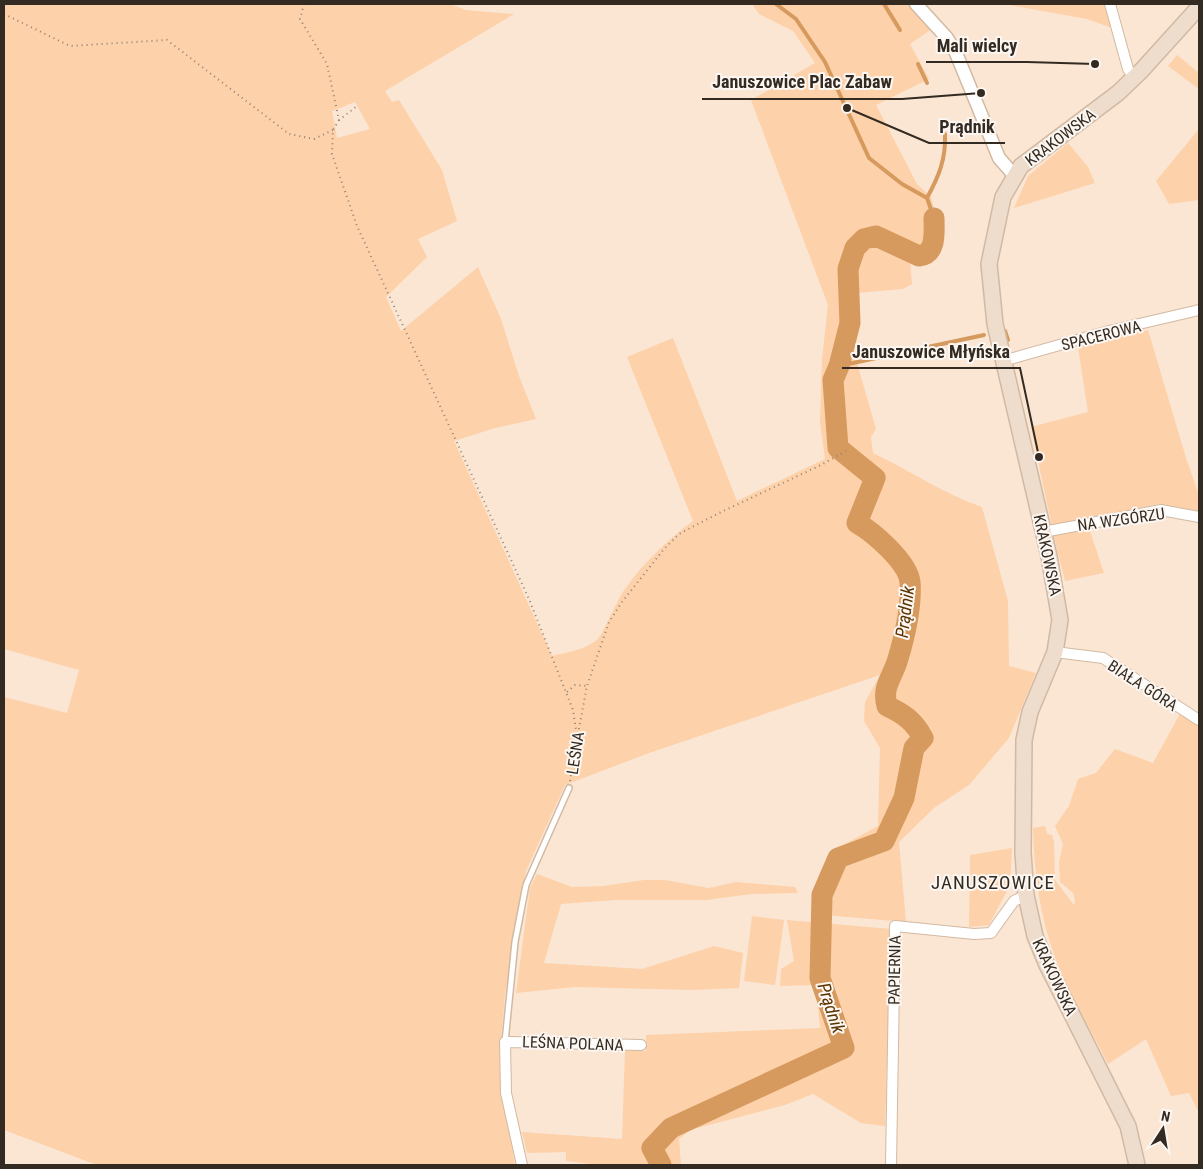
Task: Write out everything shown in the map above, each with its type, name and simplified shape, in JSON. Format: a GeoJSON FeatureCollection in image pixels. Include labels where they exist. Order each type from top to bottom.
{"type":"FeatureCollection","features":[{"type":"Feature","properties":{"kind":"main road","name":"KRAKOWSKA"},"geometry":{"type":"LineString","coordinates":[[1137,1165],[1128,1126],[1035,936],[1026,895],[1023,838],[1024,740],[1030,712],[1055,652],[1059,636],[1059,610],[1044,532],[992,313],[989,264],[1001,205],[1014,175],[1027,160],[1110,100],[1134,78],[1199,7]]}},
{"type":"Feature","properties":{"kind":"street"},"geometry":{"type":"LineString","coordinates":[[916,4],[946,38],[956,53],[1000,158],[1014,175]]}},
{"type":"Feature","properties":{"kind":"street"},"geometry":{"type":"LineString","coordinates":[[1110,4],[1128,69],[1134,78]]}},
{"type":"Feature","properties":{"kind":"street","name":"SPACEROWA"},"geometry":{"type":"LineString","coordinates":[[1003,361],[1109,331],[1199,310]]}},
{"type":"Feature","properties":{"kind":"street","name":"NA WZGÓRZU"},"geometry":{"type":"LineString","coordinates":[[1044,532],[1161,510],[1199,517]]}},
{"type":"Feature","properties":{"kind":"street","name":"BIAŁA GÓRA"},"geometry":{"type":"LineString","coordinates":[[1055,652],[1103,658],[1199,720]]}},
{"type":"Feature","properties":{"kind":"street","name":"PAPIERNIA"},"geometry":{"type":"LineString","coordinates":[[891,1165],[895,926],[974,934],[991,933],[1012,904],[1017,899],[1026,895]]}},
{"type":"Feature","properties":{"kind":"street","name":"LEŚNA POLANA"},"geometry":{"type":"LineString","coordinates":[[505,1042],[641,1045]]}},
{"type":"Feature","properties":{"kind":"street","name":"LEŚNA"},"geometry":{"type":"LineString","coordinates":[[505,1042],[506,1093],[522,1165]]}},
{"type":"Feature","properties":{"kind":"lane","name":"LEŚNA"},"geometry":{"type":"LineString","coordinates":[[505,1042],[522,900],[526,886],[569,788]]}},
{"type":"Feature","properties":{"kind":"path"},"geometry":{"type":"LineString","coordinates":[[304,4],[300,19],[327,64],[339,120]]}},
{"type":"Feature","properties":{"kind":"path"},"geometry":{"type":"LineString","coordinates":[[4,14],[70,46],[167,40],[289,134],[314,139],[333,130]]}},
{"type":"Feature","properties":{"kind":"path"},"geometry":{"type":"LineString","coordinates":[[357,106],[339,120],[333,130],[332,154],[356,226],[529,599],[573,710],[577,738]]}},
{"type":"Feature","properties":{"kind":"path","name":"LEŚNA"},"geometry":{"type":"LineString","coordinates":[[569,788],[587,686],[609,622],[622,602],[664,549],[679,534],[846,451]]}},
{"type":"Feature","properties":{"kind":"path"},"geometry":{"type":"LineString","coordinates":[[566,692],[574,685],[587,686]]}},
{"type":"Feature","properties":{"kind":"shaded area"},"geometry":{"type":"Polygon","coordinates":[[[4,4],[451,4],[465,10],[514,14],[385,91],[392,102],[399,100],[442,170],[457,221],[418,239],[427,257],[386,297],[401,331],[478,267],[501,319],[519,376],[536,419],[495,428],[454,441],[552,656],[582,648],[598,639],[621,595],[636,574],[664,545],[693,521],[627,357],[673,338],[737,501],[825,459],[820,422],[822,359],[828,305],[751,100],[815,63],[793,31],[759,14],[752,4],[908,4],[932,29],[910,44],[929,79],[876,105],[917,184],[931,197],[938,223],[936,250],[929,262],[910,259],[912,284],[903,289],[856,293],[851,342],[876,429],[871,437],[873,453],[968,502],[982,507],[1008,601],[1009,666],[1036,673],[1009,738],[969,785],[934,808],[899,842],[906,922],[811,914],[834,850],[878,826],[880,748],[864,721],[865,702],[880,675],[649,753],[565,785],[526,871],[505,994],[500,1078],[515,1165],[97,1165],[4,1130],[4,697],[67,713],[79,670],[4,649],[4,4]],[[355,102],[332,111],[337,138],[370,129],[355,102]]]}},
{"type":"Feature","properties":{"kind":"shaded area"},"geometry":{"type":"Polygon","coordinates":[[[1004,4],[1105,4],[1112,28],[1087,19],[1004,4]]]}},
{"type":"Feature","properties":{"kind":"shaded area"},"geometry":{"type":"Polygon","coordinates":[[[1177,55],[1199,73],[1199,89],[1168,66],[1177,55]]]}},
{"type":"Feature","properties":{"kind":"shaded area"},"geometry":{"type":"Polygon","coordinates":[[[1199,129],[1199,200],[1169,204],[1156,181],[1199,129]]]}},
{"type":"Feature","properties":{"kind":"shaded area"},"geometry":{"type":"Polygon","coordinates":[[[1068,143],[1088,167],[1095,183],[1014,208],[1028,176],[1068,143]]]}},
{"type":"Feature","properties":{"kind":"shaded area"},"geometry":{"type":"Polygon","coordinates":[[[1148,330],[1199,495],[1199,513],[1158,504],[1052,527],[1031,427],[1088,412],[1078,347],[1148,330]]]}},
{"type":"Feature","properties":{"kind":"shaded area"},"geometry":{"type":"Polygon","coordinates":[[[1089,528],[1104,573],[1065,581],[1053,533],[1089,528]]]}},
{"type":"Feature","properties":{"kind":"shaded area"},"geometry":{"type":"Polygon","coordinates":[[[1181,712],[1199,722],[1199,1113],[1189,1093],[1171,1096],[1146,1039],[1108,1064],[1067,986],[1050,944],[1036,879],[1033,828],[1045,826],[1047,834],[1052,835],[1054,842],[1055,880],[1074,905],[1073,893],[1060,882],[1059,862],[1063,844],[1055,826],[1069,806],[1078,779],[1096,773],[1115,749],[1153,763],[1181,712]]]}},
{"type":"Feature","properties":{"kind":"shaded area"},"geometry":{"type":"Polygon","coordinates":[[[1012,848],[1010,885],[989,925],[969,927],[970,855],[1012,848]]]}},
{"type":"Feature","properties":{"kind":"shaded area"},"geometry":{"type":"Polygon","coordinates":[[[537,874],[572,887],[603,886],[644,880],[665,880],[709,888],[736,882],[795,887],[798,893],[751,894],[707,900],[616,900],[561,904],[544,963],[642,969],[714,946],[743,953],[739,988],[693,990],[575,987],[516,993],[530,888],[537,874]]]}},
{"type":"Feature","properties":{"kind":"shaded area"},"geometry":{"type":"Polygon","coordinates":[[[752,916],[784,920],[775,985],[744,981],[752,916]]]}},
{"type":"Feature","properties":{"kind":"shaded area"},"geometry":{"type":"Polygon","coordinates":[[[787,920],[891,929],[885,1126],[861,1123],[813,1094],[785,1105],[690,1130],[679,1139],[681,1165],[600,1165],[566,1161],[566,1152],[527,1153],[522,1132],[622,1139],[625,1050],[646,1051],[646,1035],[820,1028],[816,985],[780,986],[781,969],[794,961],[787,920]]]}},
{"type":"Feature","properties":{"kind":"waterway","name":"Prądnik"},"geometry":{"type":"LineString","coordinates":[[776,4],[796,19],[825,62],[869,158],[902,184],[927,198],[934,218]]}},
{"type":"Feature","properties":{"kind":"waterway"},"geometry":{"type":"LineString","coordinates":[[884,4],[900,30]]}},
{"type":"Feature","properties":{"kind":"waterway"},"geometry":{"type":"LineString","coordinates":[[918,64],[927,83]]}},
{"type":"Feature","properties":{"kind":"waterway"},"geometry":{"type":"LineString","coordinates":[[927,198],[941,167],[945,134]]}},
{"type":"Feature","properties":{"kind":"waterway","name":"Prądnik"},"geometry":{"type":"LineString","coordinates":[[661,1165],[652,1148],[671,1128],[844,1048],[820,978],[822,895],[838,858],[884,841],[904,798],[914,748],[923,738],[908,719],[887,706],[886,689],[897,662],[907,623],[910,582],[908,574],[889,548],[857,523],[875,478],[838,448],[833,380],[839,366],[850,323],[848,269],[855,248],[864,239],[876,236],[919,256],[925,254],[932,247],[934,218]]}},
{"type":"Feature","properties":{"kind":"waterway"},"geometry":{"type":"LineString","coordinates":[[1005,331],[1008,340]]}},
{"type":"Feature","properties":{"kind":"waterway"},"geometry":{"type":"LineString","coordinates":[[1106,337],[1128,332]]}},
{"type":"Feature","properties":{"kind":"waterway"},"geometry":{"type":"LineString","coordinates":[[839,366],[984,335]]}},
{"type":"Feature","properties":{"kind":"place","name":"Mali wielcy"},"geometry":{"type":"Point","coordinates":[1095,64]}},
{"type":"Feature","properties":{"kind":"place","name":"Januszowice Plac Zabaw"},"geometry":{"type":"Point","coordinates":[981,93]}},
{"type":"Feature","properties":{"kind":"place","name":"Prądnik"},"geometry":{"type":"Point","coordinates":[847,108]}},
{"type":"Feature","properties":{"kind":"place","name":"Januszowice Młyńska"},"geometry":{"type":"Point","coordinates":[1039,457]}},
{"type":"Feature","properties":{"kind":"district","name":"JANUSZOWICE"},"geometry":{"type":"Point","coordinates":[993,882]}}]}
